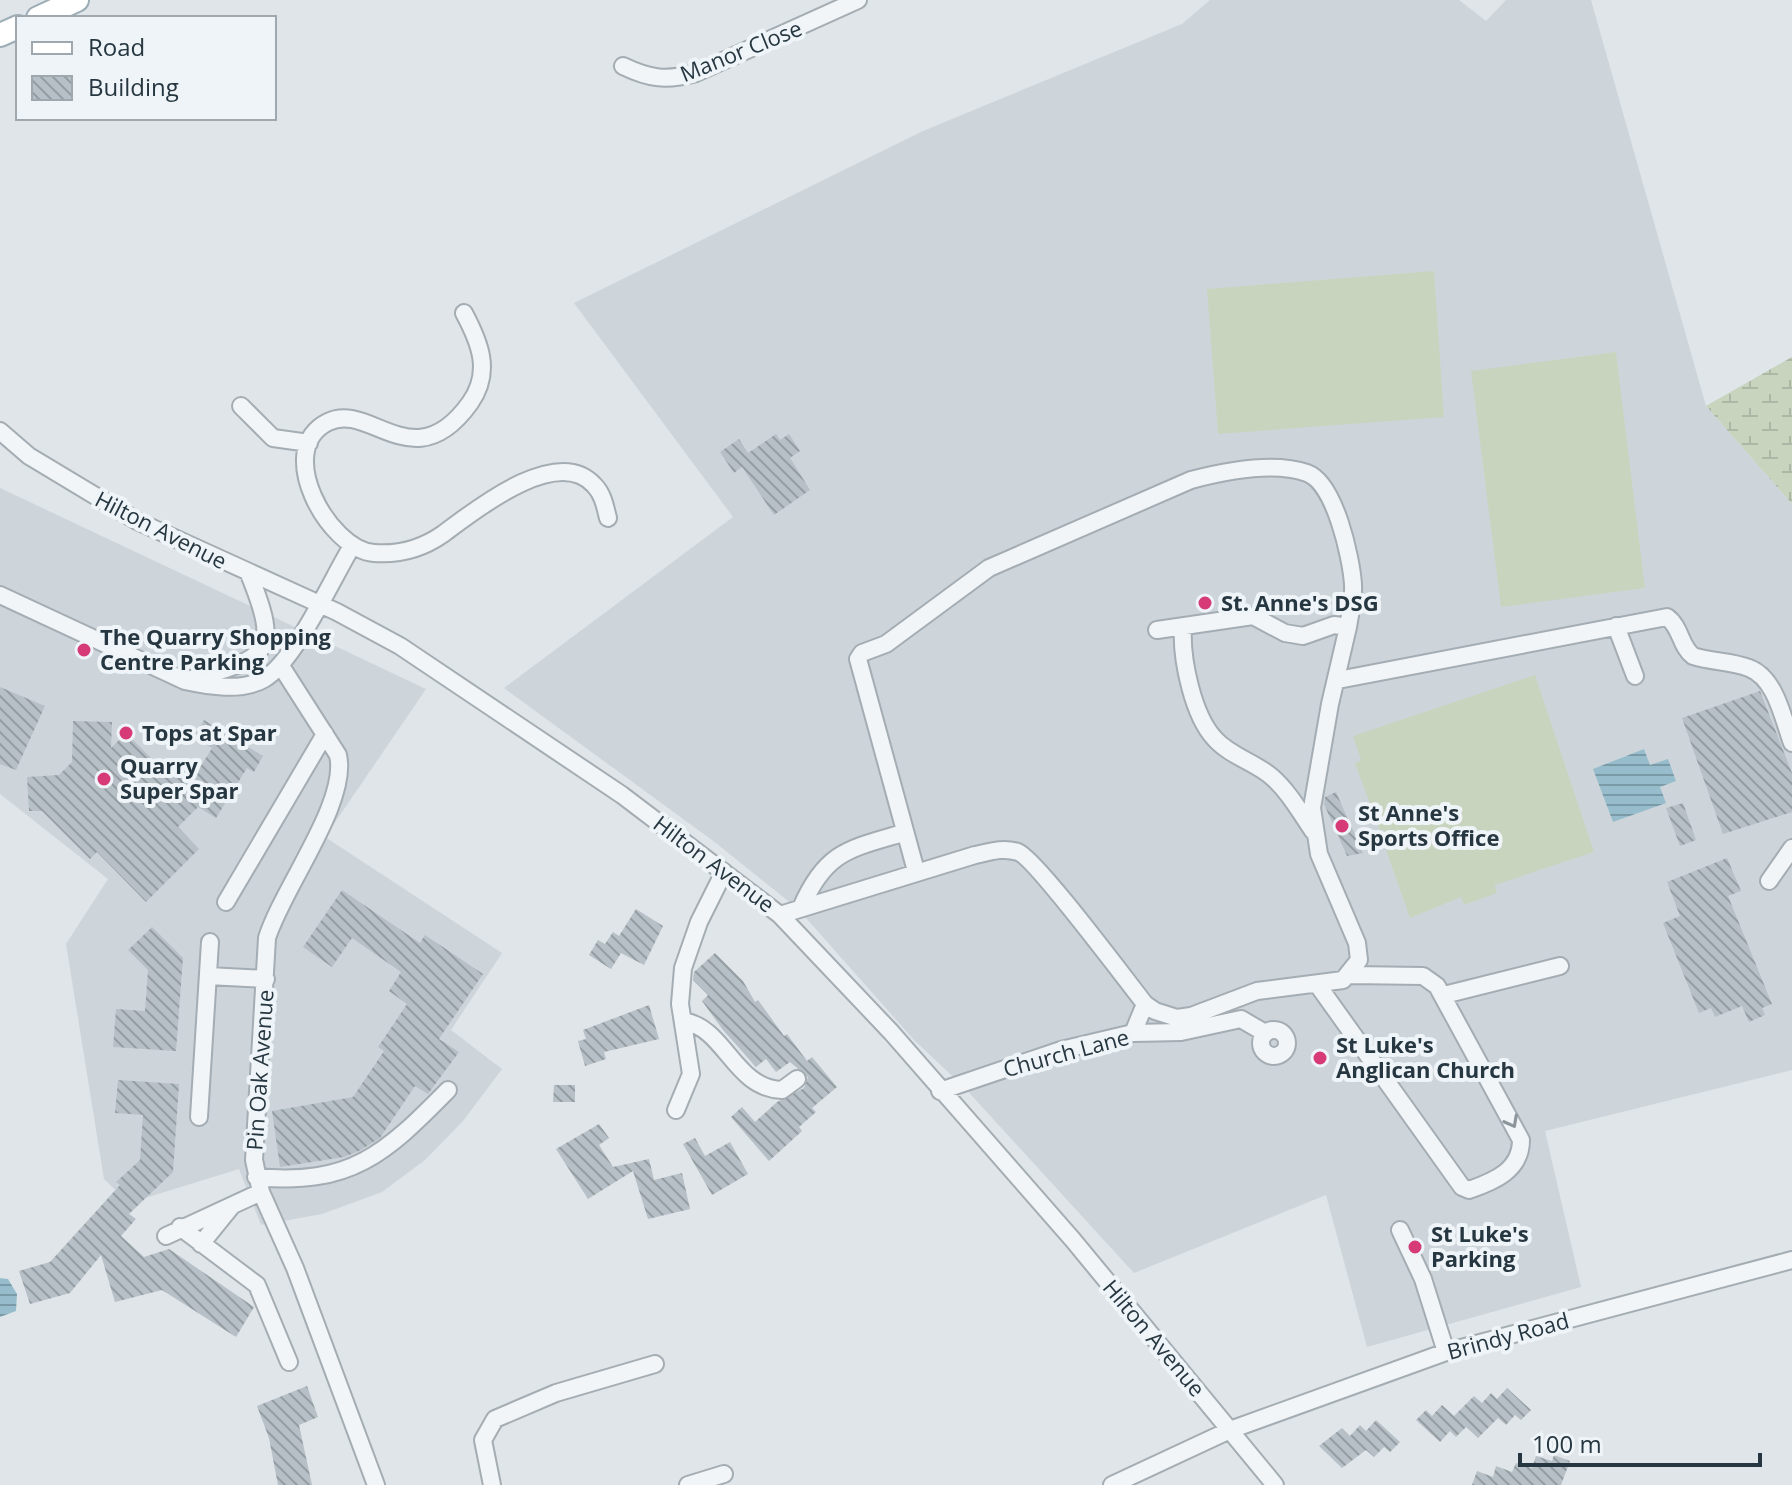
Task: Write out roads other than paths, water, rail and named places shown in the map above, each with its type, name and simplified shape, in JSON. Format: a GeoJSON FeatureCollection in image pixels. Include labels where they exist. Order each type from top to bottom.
{"type":"FeatureCollection","features":[{"type":"Feature","properties":{"kind":"main road"},"geometry":{"type":"LineString","coordinates":[[45,15],[77,0]]}},
{"type":"Feature","properties":{"kind":"street","name":"Manor Close"},"geometry":{"type":"LineString","coordinates":[[623,66],[648,78],[668,80],[696,73],[858,0]]}},
{"type":"Feature","properties":{"kind":"street"},"geometry":{"type":"LineString","coordinates":[[21,16],[45,15]]}},
{"type":"Feature","properties":{"kind":"street"},"geometry":{"type":"LineString","coordinates":[[464,313],[480,343],[483,367],[477,393],[460,417],[440,434],[423,438],[389,433],[344,419],[327,422],[309,443],[305,465],[316,505],[352,546],[371,553],[413,549],[437,538],[490,500],[529,478],[555,474],[571,473],[593,483],[602,495],[608,518]]}},
{"type":"Feature","properties":{"kind":"street"},"geometry":{"type":"LineString","coordinates":[[241,406],[273,438],[309,443]]}},
{"type":"Feature","properties":{"kind":"street","name":"Hilton Avenue"},"geometry":{"type":"LineString","coordinates":[[0,431],[29,456],[76,487],[400,646],[512,718],[780,915],[891,1032],[1073,1240],[1275,1485]]}},
{"type":"Feature","properties":{"kind":"street"},"geometry":{"type":"LineString","coordinates":[[916,871],[903,833],[858,659],[862,653],[886,644],[989,568],[1191,480],[1217,474],[1284,468],[1311,474],[1333,502],[1353,586],[1338,680],[1318,769],[1312,808],[1313,832]]}},
{"type":"Feature","properties":{"kind":"street"},"geometry":{"type":"LineString","coordinates":[[0,595],[185,681],[212,687],[237,685],[262,681],[281,666],[352,546]]}},
{"type":"Feature","properties":{"kind":"street"},"geometry":{"type":"LineString","coordinates":[[185,681],[249,661],[261,651],[268,637],[267,618],[249,574]]}},
{"type":"Feature","properties":{"kind":"street"},"geometry":{"type":"LineString","coordinates":[[1157,630],[1253,616],[1285,633],[1303,636],[1334,625],[1348,627]]}},
{"type":"Feature","properties":{"kind":"street"},"geometry":{"type":"LineString","coordinates":[[1338,680],[1667,617],[1676,623],[1687,652],[1693,656],[1750,668],[1761,675],[1772,689],[1792,743]]}},
{"type":"Feature","properties":{"kind":"street"},"geometry":{"type":"LineString","coordinates":[[1616,626],[1635,676]]}},
{"type":"Feature","properties":{"kind":"street"},"geometry":{"type":"LineString","coordinates":[[1183,628],[1182,654],[1194,695],[1214,739],[1271,775],[1289,793],[1313,832],[1359,951],[1359,960],[1350,975]]}},
{"type":"Feature","properties":{"kind":"street","name":"Pin Oak Avenue"},"geometry":{"type":"LineString","coordinates":[[281,666],[340,763],[338,790],[274,916],[267,938],[254,1134],[259,1184],[295,1268],[376,1485]]}},
{"type":"Feature","properties":{"kind":"street"},"geometry":{"type":"LineString","coordinates":[[226,902],[325,734]]}},
{"type":"Feature","properties":{"kind":"street"},"geometry":{"type":"LineString","coordinates":[[801,908],[812,882],[845,849],[903,833]]}},
{"type":"Feature","properties":{"kind":"street"},"geometry":{"type":"LineString","coordinates":[[1769,881],[1792,848]]}},
{"type":"Feature","properties":{"kind":"street"},"geometry":{"type":"LineString","coordinates":[[780,915],[916,871],[1002,849],[1020,853],[1039,867],[1062,902],[1145,1004],[1165,1014],[1191,1016],[1257,991],[1317,984],[1350,975],[1423,976],[1444,995],[1521,1140],[1521,1155],[1514,1166],[1492,1182],[1469,1190],[1456,1180],[1317,984]]}},
{"type":"Feature","properties":{"kind":"street"},"geometry":{"type":"LineString","coordinates":[[676,1110],[691,1074],[680,995],[683,968],[699,922],[724,872]]}},
{"type":"Feature","properties":{"kind":"street"},"geometry":{"type":"LineString","coordinates":[[199,1117],[210,942]]}},
{"type":"Feature","properties":{"kind":"street"},"geometry":{"type":"LineString","coordinates":[[1444,995],[1560,966]]}},
{"type":"Feature","properties":{"kind":"street"},"geometry":{"type":"LineString","coordinates":[[208,976],[266,979]]}},
{"type":"Feature","properties":{"kind":"street"},"geometry":{"type":"LineString","coordinates":[[1133,1033],[1145,1004]]}},
{"type":"Feature","properties":{"kind":"street","name":"Church Lane"},"geometry":{"type":"LineString","coordinates":[[940,1091],[1061,1050],[1133,1033],[1181,1032],[1241,1019],[1265,1033]]}},
{"type":"Feature","properties":{"kind":"street"},"geometry":{"type":"LineString","coordinates":[[684,1021],[706,1029],[741,1071],[758,1084],[782,1090],[797,1079]]}},
{"type":"Feature","properties":{"kind":"street"},"geometry":{"type":"LineString","coordinates":[[289,1362],[257,1285],[201,1244],[173,1231],[235,1202],[259,1184],[296,1181],[364,1163],[402,1137],[448,1090]]}},
{"type":"Feature","properties":{"kind":"street"},"geometry":{"type":"LineString","coordinates":[[201,1244],[235,1202]]}},
{"type":"Feature","properties":{"kind":"street"},"geometry":{"type":"LineString","coordinates":[[1400,1230],[1423,1279],[1446,1352]]}},
{"type":"Feature","properties":{"kind":"street","name":"Brindy Road"},"geometry":{"type":"LineString","coordinates":[[1112,1485],[1230,1430],[1446,1352],[1792,1260]]}},
{"type":"Feature","properties":{"kind":"street"},"geometry":{"type":"LineString","coordinates":[[492,1485],[483,1440],[495,1419],[556,1393],[655,1364]]}},
{"type":"Feature","properties":{"kind":"street"},"geometry":{"type":"LineString","coordinates":[[688,1485],[724,1474]]}},
{"type":"Feature","properties":{"kind":"water"},"geometry":{"type":"Polygon","coordinates":[[[1644,749],[1650,765],[1668,759],[1676,781],[1660,787],[1666,803],[1613,822],[1593,769],[1644,749]]]}},
{"type":"Feature","properties":{"kind":"water"},"geometry":{"type":"Polygon","coordinates":[[[0,1278],[8,1279],[17,1294],[16,1311],[0,1317],[0,1278]]]}},
{"type":"Feature","properties":{"kind":"place","name":"St. Anne's DSG"},"geometry":{"type":"Point","coordinates":[1205,603]}},
{"type":"Feature","properties":{"kind":"place","name":"The Quarry Shopping Centre Parking"},"geometry":{"type":"Point","coordinates":[84,650]}},
{"type":"Feature","properties":{"kind":"place","name":"Tops at Spar"},"geometry":{"type":"Point","coordinates":[126,733]}},
{"type":"Feature","properties":{"kind":"place","name":"Quarry Super Spar"},"geometry":{"type":"Point","coordinates":[104,779]}},
{"type":"Feature","properties":{"kind":"place","name":"St Anne's Sports Office"},"geometry":{"type":"Point","coordinates":[1342,826]}},
{"type":"Feature","properties":{"kind":"place","name":"St Luke's Anglican Church"},"geometry":{"type":"Point","coordinates":[1320,1058]}},
{"type":"Feature","properties":{"kind":"place","name":"St Luke's Parking"},"geometry":{"type":"Point","coordinates":[1415,1247]}}]}
